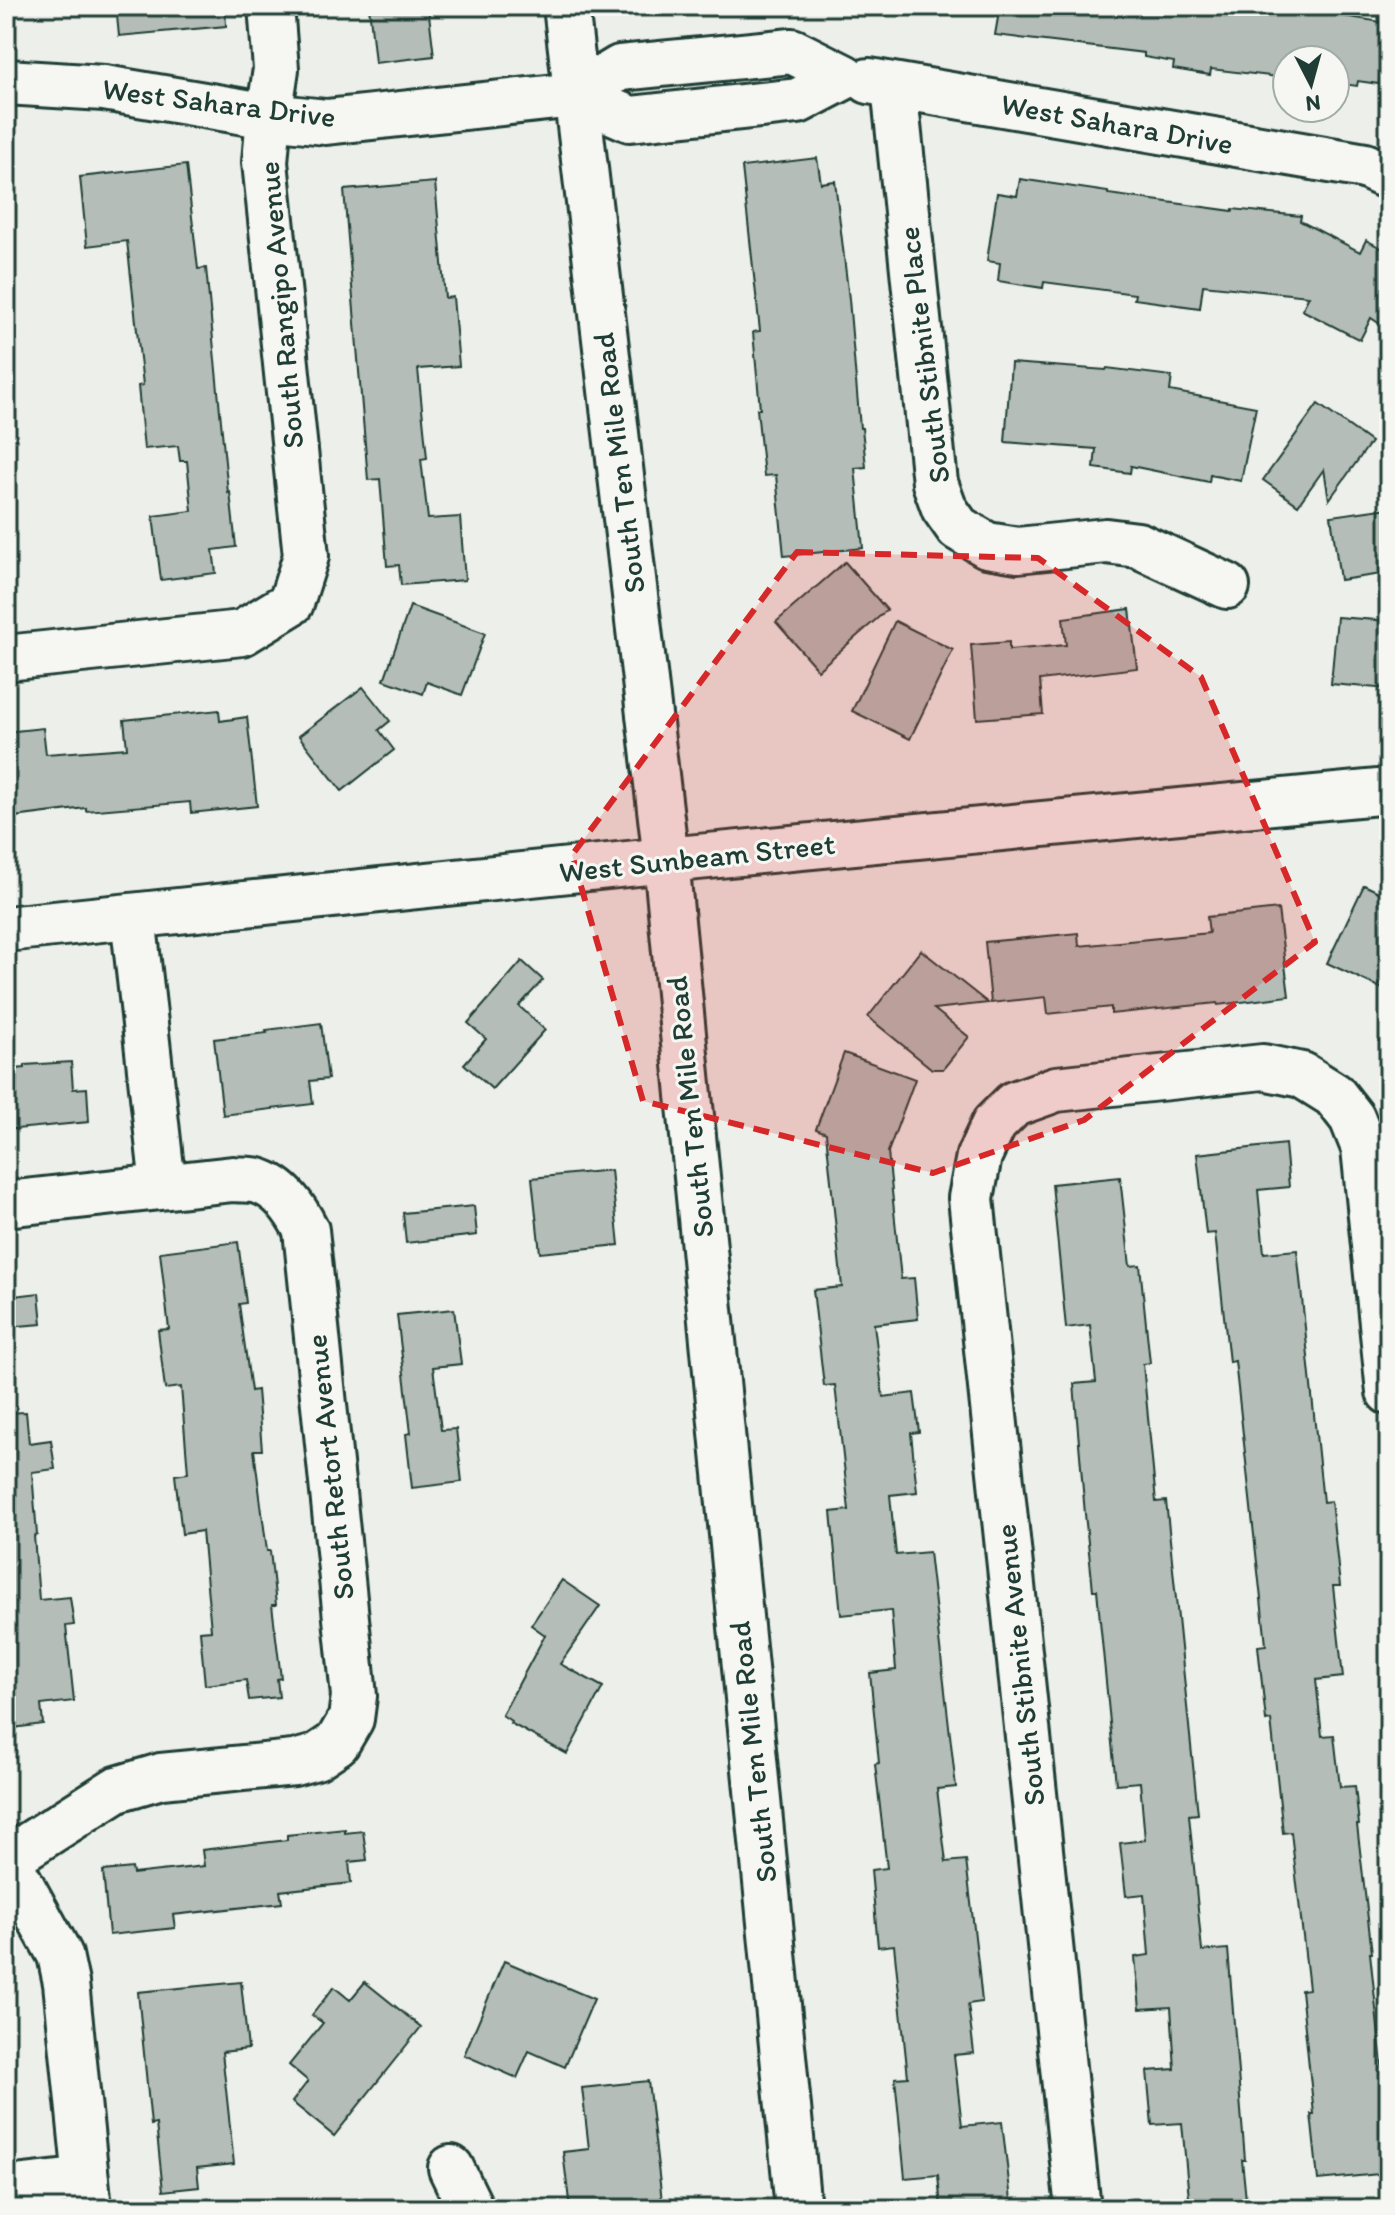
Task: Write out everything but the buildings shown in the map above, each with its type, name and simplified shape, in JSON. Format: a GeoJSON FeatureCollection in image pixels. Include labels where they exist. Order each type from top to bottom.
{"type":"FeatureCollection","features":[{"type":"Feature","properties":{"kind":"street","name":"South Rangipo Avenue"},"geometry":{"type":"LineString","coordinates":[[6,658],[242,633],[291,603],[306,556],[265,162],[276,69],[271,6]]}},
{"type":"Feature","properties":{"kind":"street","name":"South Ten Mile Road"},"geometry":{"type":"LineString","coordinates":[[566,6],[666,860],[798,2209]]}},
{"type":"Feature","properties":{"kind":"street","name":"West Sahara Drive"},"geometry":{"type":"LineString","coordinates":[[6,82],[104,88],[269,116],[326,122],[575,95],[630,119],[798,101],[844,77],[1365,166],[1389,177]]}},
{"type":"Feature","properties":{"kind":"street","name":"South Stibnite Place"},"geometry":{"type":"LineString","coordinates":[[894,86],[935,483],[944,508],[958,528],[987,545],[1018,550],[1106,541],[1138,545],[1227,586]]}},
{"type":"Feature","properties":{"kind":"street","name":"West Sunbeam Street"},"geometry":{"type":"LineString","coordinates":[[6,929],[666,860],[1389,791]]}},
{"type":"Feature","properties":{"kind":"street"},"geometry":{"type":"LineString","coordinates":[[6,1204],[163,1186],[133,916]]}},
{"type":"Feature","properties":{"kind":"street","name":"South Stibnite Avenue"},"geometry":{"type":"LineString","coordinates":[[1078,2209],[971,1198],[979,1156],[994,1124],[1014,1104],[1056,1089],[1263,1067],[1302,1075],[1334,1095],[1352,1118],[1364,1148],[1389,1392]]}},
{"type":"Feature","properties":{"kind":"street","name":"South Retort Avenue"},"geometry":{"type":"LineString","coordinates":[[7,1858],[117,1789],[161,1776],[294,1763],[316,1757],[337,1743],[351,1719],[354,1696],[306,1230],[295,1209],[282,1195],[260,1181],[233,1179],[163,1186]]}},
{"type":"Feature","properties":{"kind":"street"},"geometry":{"type":"LineString","coordinates":[[6,2189],[88,2195],[66,1983],[60,1955],[7,1858]]}},
{"type":"Feature","properties":{"kind":"street"},"geometry":{"type":"LineString","coordinates":[[451,2168],[471,2209]]}},
{"type":"Feature","properties":{"kind":"highlighted area"},"geometry":{"type":"Polygon","coordinates":[[[797,552],[1038,558],[1201,677],[1315,942],[1084,1120],[933,1173],[643,1101],[572,855],[797,552]]]}}]}
